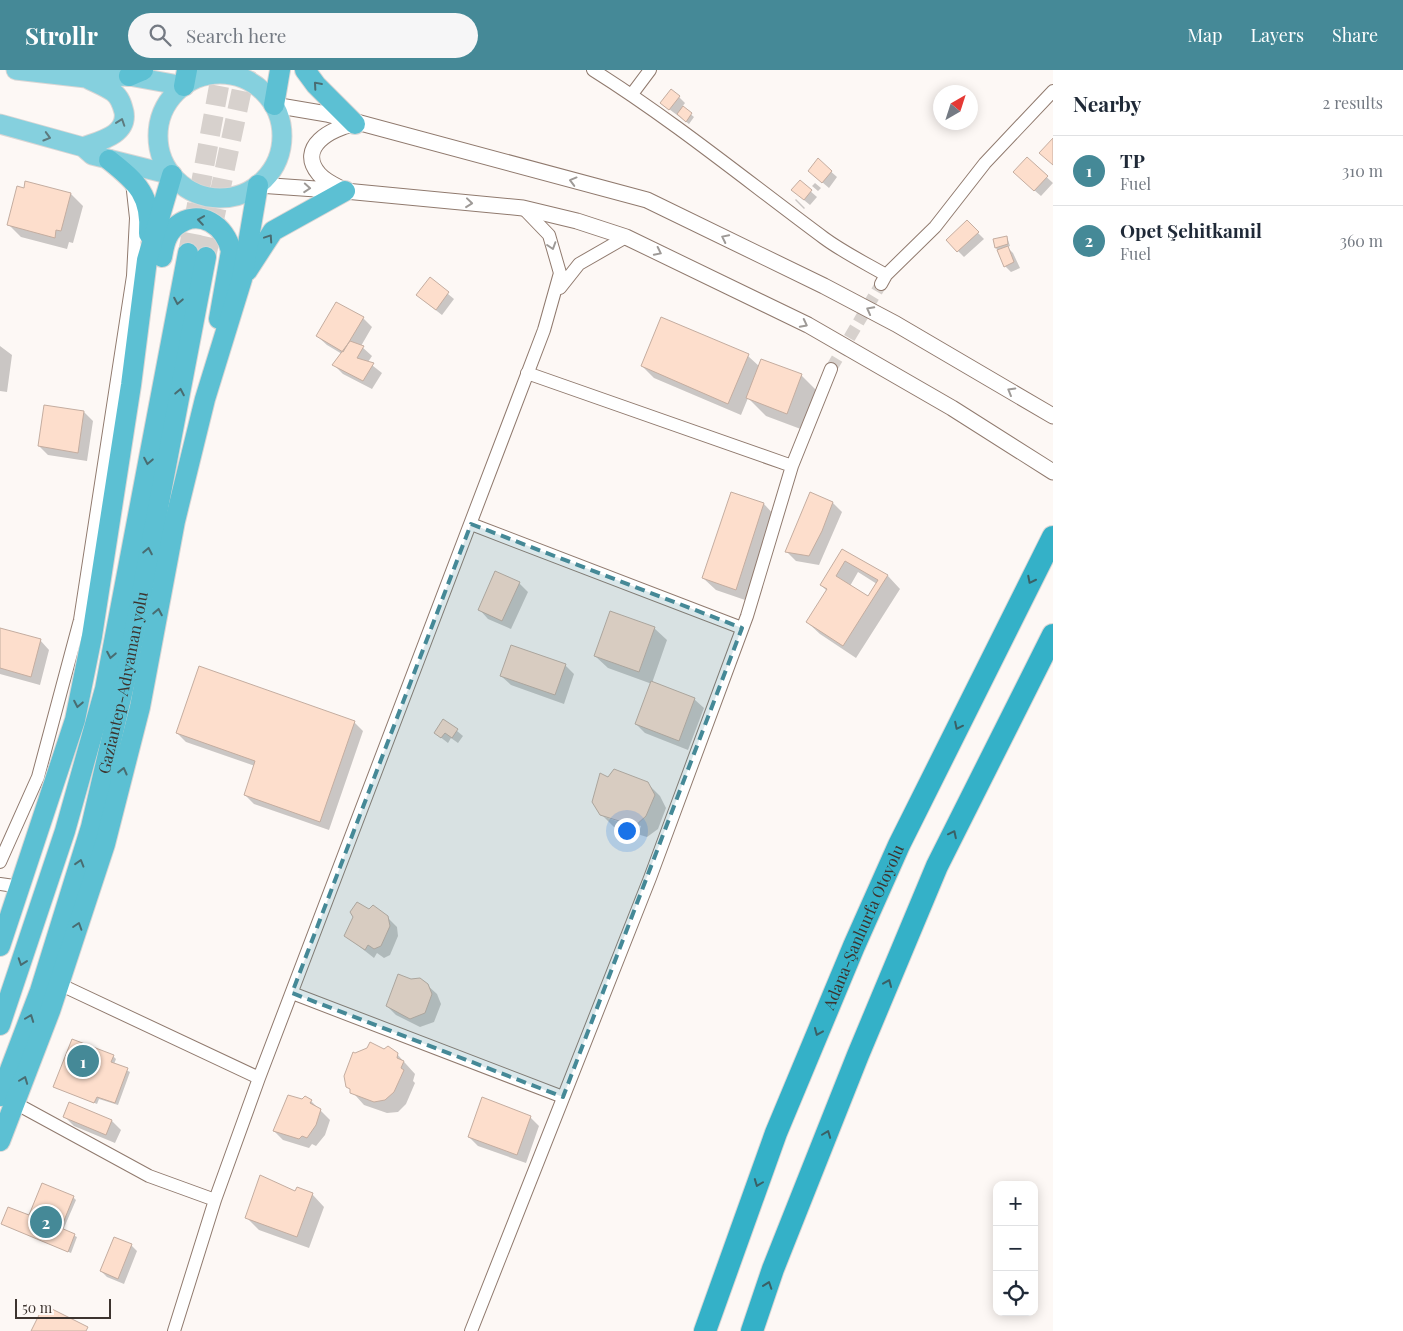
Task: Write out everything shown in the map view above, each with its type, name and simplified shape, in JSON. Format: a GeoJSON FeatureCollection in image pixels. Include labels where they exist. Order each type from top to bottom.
{"type":"FeatureCollection","features":[{"type":"Feature","properties":{"kind":"highway"},"geometry":{"type":"LineString","coordinates":[[274,105],[280,70]]}},
{"type":"Feature","properties":{"kind":"highway"},"geometry":{"type":"LineString","coordinates":[[305,70],[316,85],[355,124]]}},
{"type":"Feature","properties":{"kind":"highway"},"geometry":{"type":"LineString","coordinates":[[0,946],[75,720],[93,626],[131,385],[147,260],[149,209],[145,196],[131,178],[109,160]]}},
{"type":"Feature","properties":{"kind":"highway"},"geometry":{"type":"LineString","coordinates":[[147,260],[172,175]]}},
{"type":"Feature","properties":{"kind":"highway"},"geometry":{"type":"LineString","coordinates":[[0,1141],[7,1100],[59,984],[105,844],[140,706],[175,521],[205,399],[242,279],[258,185]]}},
{"type":"Feature","properties":{"kind":"highway"},"geometry":{"type":"LineString","coordinates":[[242,279],[273,231],[345,191]]}},
{"type":"Feature","properties":{"kind":"highway"},"geometry":{"type":"LineString","coordinates":[[131,385],[165,242],[176,226],[184,221],[204,219],[214,223],[223,230],[231,251],[205,399]]}},
{"type":"Feature","properties":{"kind":"highway","name":"Gaziantep-Adıyaman yolu"},"geometry":{"type":"LineString","coordinates":[[0,1025],[65,831],[105,689],[197,255],[125,681],[91,827],[7,1100]]}},
{"type":"Feature","properties":{"kind":"highway","name":"Adana-Şanlıurfa Otoyolu"},"geometry":{"type":"LineString","coordinates":[[705,1331],[776,1134],[858,938],[899,845],[1053,537]]}},
{"type":"Feature","properties":{"kind":"highway"},"geometry":{"type":"LineString","coordinates":[[752,1331],[773,1269],[858,1055],[937,866],[1053,635]]}},
{"type":"Feature","properties":{"kind":"main road"},"geometry":{"type":"LineString","coordinates":[[16,70],[86,78],[136,73],[185,78],[208,75],[234,76],[257,86],[274,105],[282,133],[281,148],[277,162],[258,185],[234,196],[208,197],[188,189],[172,175],[161,152],[159,127],[167,104],[185,78]]}},
{"type":"Feature","properties":{"kind":"main road"},"geometry":{"type":"LineString","coordinates":[[83,147],[109,138],[120,129],[125,116],[122,103],[113,92],[86,78]]}},
{"type":"Feature","properties":{"kind":"main road"},"geometry":{"type":"LineString","coordinates":[[0,124],[83,147],[92,155],[172,175]]}},
{"type":"Feature","properties":{"kind":"street"},"geometry":{"type":"LineString","coordinates":[[593,70],[632,94],[708,149],[825,239],[883,280],[935,227],[985,163],[1053,91]]}},
{"type":"Feature","properties":{"kind":"street"},"geometry":{"type":"LineString","coordinates":[[632,94],[650,70]]}},
{"type":"Feature","properties":{"kind":"street"},"geometry":{"type":"LineString","coordinates":[[274,105],[327,114],[355,124],[647,200],[824,286],[896,324],[1053,416]]}},
{"type":"Feature","properties":{"kind":"street"},"geometry":{"type":"LineString","coordinates":[[345,191],[324,179],[318,172],[313,154],[316,144],[322,137],[336,128],[355,124]]}},
{"type":"Feature","properties":{"kind":"street"},"geometry":{"type":"LineString","coordinates":[[0,862],[38,777],[80,620],[133,276],[136,218],[131,178]]}},
{"type":"Feature","properties":{"kind":"street"},"geometry":{"type":"LineString","coordinates":[[258,185],[345,191],[522,208],[577,221],[626,237],[808,326],[952,408],[1053,472]]}},
{"type":"Feature","properties":{"kind":"street"},"geometry":{"type":"LineString","coordinates":[[174,1331],[215,1200],[259,1078],[471,524],[554,297],[560,273],[549,236],[522,208]]}},
{"type":"Feature","properties":{"kind":"street"},"geometry":{"type":"LineString","coordinates":[[554,297],[567,276],[579,264],[626,237]]}},
{"type":"Feature","properties":{"kind":"street"},"geometry":{"type":"LineString","coordinates":[[471,1331],[650,878],[742,628],[792,466],[831,369]]}},
{"type":"Feature","properties":{"kind":"street"},"geometry":{"type":"LineString","coordinates":[[527,374],[792,466]]}},
{"type":"Feature","properties":{"kind":"street"},"geometry":{"type":"LineString","coordinates":[[471,524],[742,628]]}},
{"type":"Feature","properties":{"kind":"street"},"geometry":{"type":"LineString","coordinates":[[0,884],[21,887]]}},
{"type":"Feature","properties":{"kind":"street"},"geometry":{"type":"LineString","coordinates":[[59,984],[259,1078]]}},
{"type":"Feature","properties":{"kind":"street"},"geometry":{"type":"LineString","coordinates":[[292,993],[563,1097]]}},
{"type":"Feature","properties":{"kind":"street"},"geometry":{"type":"LineString","coordinates":[[7,1100],[149,1176],[215,1200]]}},
{"type":"Feature","properties":{"kind":"highlighted area"},"geometry":{"type":"Polygon","coordinates":[[[471,524],[742,628],[563,1097],[292,993],[471,524]]]}},
{"type":"Feature","properties":{"kind":"building"},"geometry":{"type":"Polygon","coordinates":[[[671,89],[680,96],[669,110],[660,103],[671,89]]]}},
{"type":"Feature","properties":{"kind":"building"},"geometry":{"type":"Polygon","coordinates":[[[683,106],[692,113],[686,122],[677,114],[683,106]]]}},
{"type":"Feature","properties":{"kind":"building"},"geometry":{"type":"Polygon","coordinates":[[[1053,138],[1053,165],[1039,153],[1053,138]]]}},
{"type":"Feature","properties":{"kind":"building"},"geometry":{"type":"Polygon","coordinates":[[[1027,157],[1048,176],[1034,191],[1013,172],[1027,157]]]}},
{"type":"Feature","properties":{"kind":"building"},"geometry":{"type":"Polygon","coordinates":[[[818,158],[832,171],[822,183],[808,171],[818,158]]]}},
{"type":"Feature","properties":{"kind":"building"},"geometry":{"type":"Polygon","coordinates":[[[800,180],[812,190],[804,200],[791,190],[800,180]]]}},
{"type":"Feature","properties":{"kind":"building"},"geometry":{"type":"Polygon","coordinates":[[[25,181],[71,193],[61,231],[56,230],[55,238],[7,225],[17,186],[24,188],[25,181]]]}},
{"type":"Feature","properties":{"kind":"building"},"geometry":{"type":"Polygon","coordinates":[[[967,220],[979,232],[957,252],[946,240],[967,220]]]}},
{"type":"Feature","properties":{"kind":"building"},"geometry":{"type":"Polygon","coordinates":[[[1007,236],[1008,244],[995,248],[993,239],[1007,236]]]}},
{"type":"Feature","properties":{"kind":"building"},"geometry":{"type":"Polygon","coordinates":[[[1008,246],[1014,262],[1004,267],[997,250],[1008,246]]]}},
{"type":"Feature","properties":{"kind":"building"},"geometry":{"type":"Polygon","coordinates":[[[430,277],[449,292],[436,310],[416,295],[430,277]]]}},
{"type":"Feature","properties":{"kind":"building"},"geometry":{"type":"Polygon","coordinates":[[[336,302],[364,317],[343,352],[316,336],[336,302]]]}},
{"type":"Feature","properties":{"kind":"building"},"geometry":{"type":"Polygon","coordinates":[[[661,317],[749,354],[728,404],[641,366],[661,317]]]}},
{"type":"Feature","properties":{"kind":"building"},"geometry":{"type":"Polygon","coordinates":[[[350,341],[364,346],[357,358],[374,363],[363,381],[332,365],[350,341]]]}},
{"type":"Feature","properties":{"kind":"building"},"geometry":{"type":"Polygon","coordinates":[[[761,359],[802,374],[787,414],[746,398],[761,359]]]}},
{"type":"Feature","properties":{"kind":"building"},"geometry":{"type":"Polygon","coordinates":[[[44,405],[84,411],[78,453],[38,446],[44,405]]]}},
{"type":"Feature","properties":{"kind":"building"},"geometry":{"type":"Polygon","coordinates":[[[731,492],[764,503],[736,590],[702,578],[731,492]]]}},
{"type":"Feature","properties":{"kind":"building"},"geometry":{"type":"Polygon","coordinates":[[[810,492],[833,502],[822,531],[809,556],[785,552],[810,492]]]}},
{"type":"Feature","properties":{"kind":"building"},"geometry":{"type":"Polygon","coordinates":[[[842,549],[888,575],[843,646],[806,622],[827,589],[820,585],[842,549]],[[845,561],[836,576],[868,596],[878,580],[845,561]]]}},
{"type":"Feature","properties":{"kind":"building"},"geometry":{"type":"Polygon","coordinates":[[[495,571],[520,582],[502,621],[478,610],[495,571]]]}},
{"type":"Feature","properties":{"kind":"building"},"geometry":{"type":"Polygon","coordinates":[[[610,611],[655,627],[639,672],[594,656],[610,611]]]}},
{"type":"Feature","properties":{"kind":"building"},"geometry":{"type":"Polygon","coordinates":[[[0,628],[41,639],[31,677],[0,668],[0,628]]]}},
{"type":"Feature","properties":{"kind":"building"},"geometry":{"type":"Polygon","coordinates":[[[511,645],[566,664],[555,695],[500,676],[511,645]]]}},
{"type":"Feature","properties":{"kind":"building"},"geometry":{"type":"Polygon","coordinates":[[[199,666],[355,721],[320,822],[244,795],[255,761],[176,733],[199,666]]]}},
{"type":"Feature","properties":{"kind":"building"},"geometry":{"type":"Polygon","coordinates":[[[651,681],[695,698],[679,741],[635,724],[651,681]]]}},
{"type":"Feature","properties":{"kind":"building"},"geometry":{"type":"Polygon","coordinates":[[[443,719],[458,729],[452,738],[445,733],[441,738],[434,733],[443,719]]]}},
{"type":"Feature","properties":{"kind":"building"},"geometry":{"type":"Polygon","coordinates":[[[614,769],[648,782],[655,795],[646,816],[635,826],[600,815],[592,802],[600,773],[608,777],[614,769]]]}},
{"type":"Feature","properties":{"kind":"building"},"geometry":{"type":"Polygon","coordinates":[[[357,902],[369,909],[373,905],[388,916],[390,926],[381,946],[374,949],[368,945],[365,950],[344,936],[353,917],[350,912],[357,902]]]}},
{"type":"Feature","properties":{"kind":"building"},"geometry":{"type":"Polygon","coordinates":[[[398,974],[411,979],[420,978],[428,984],[432,994],[425,1013],[410,1019],[386,1006],[398,974]]]}},
{"type":"Feature","properties":{"kind":"building"},"geometry":{"type":"Polygon","coordinates":[[[72,1039],[114,1055],[111,1062],[128,1068],[115,1103],[97,1097],[94,1103],[53,1087],[72,1039]]]}},
{"type":"Feature","properties":{"kind":"building"},"geometry":{"type":"Polygon","coordinates":[[[370,1042],[384,1049],[388,1046],[398,1053],[397,1058],[404,1061],[401,1068],[404,1070],[394,1092],[385,1100],[374,1102],[350,1093],[350,1089],[346,1087],[344,1076],[353,1052],[355,1053],[367,1048],[370,1042]]]}},
{"type":"Feature","properties":{"kind":"building"},"geometry":{"type":"Polygon","coordinates":[[[288,1095],[302,1099],[305,1096],[312,1100],[310,1103],[321,1109],[316,1125],[307,1138],[302,1136],[299,1139],[273,1131],[288,1095]]]}},
{"type":"Feature","properties":{"kind":"building"},"geometry":{"type":"Polygon","coordinates":[[[482,1097],[531,1116],[517,1155],[468,1137],[482,1097]]]}},
{"type":"Feature","properties":{"kind":"building"},"geometry":{"type":"Polygon","coordinates":[[[69,1102],[112,1120],[106,1135],[63,1117],[69,1102]]]}},
{"type":"Feature","properties":{"kind":"building"},"geometry":{"type":"Polygon","coordinates":[[[260,1175],[295,1191],[297,1187],[313,1193],[297,1237],[245,1218],[260,1175]]]}},
{"type":"Feature","properties":{"kind":"building"},"geometry":{"type":"Polygon","coordinates":[[[42,1183],[74,1196],[61,1228],[75,1234],[68,1252],[1,1224],[8,1207],[29,1215],[42,1183]]]}},
{"type":"Feature","properties":{"kind":"building"},"geometry":{"type":"Polygon","coordinates":[[[114,1237],[132,1244],[118,1279],[100,1271],[114,1237]]]}},
{"type":"Feature","properties":{"kind":"building"},"geometry":{"type":"Polygon","coordinates":[[[44,1305],[88,1327],[86,1331],[31,1331],[44,1305]]]}},
{"type":"Feature","properties":{"kind":"tunnel"},"geometry":{"type":"LineString","coordinates":[[188,253],[222,70]]}},
{"type":"Feature","properties":{"kind":"tunnel"},"geometry":{"type":"LineString","coordinates":[[206,257],[246,70]]}},
{"type":"Feature","properties":{"kind":"tunnel"},"geometry":{"type":"LineString","coordinates":[[831,369],[881,284]]}},
{"type":"Feature","properties":{"kind":"place","name":"TP"},"geometry":{"type":"Point","coordinates":[83,1061]}},
{"type":"Feature","properties":{"kind":"place","name":"Opet Şehitkamil"},"geometry":{"type":"Point","coordinates":[46,1222]}}]}
